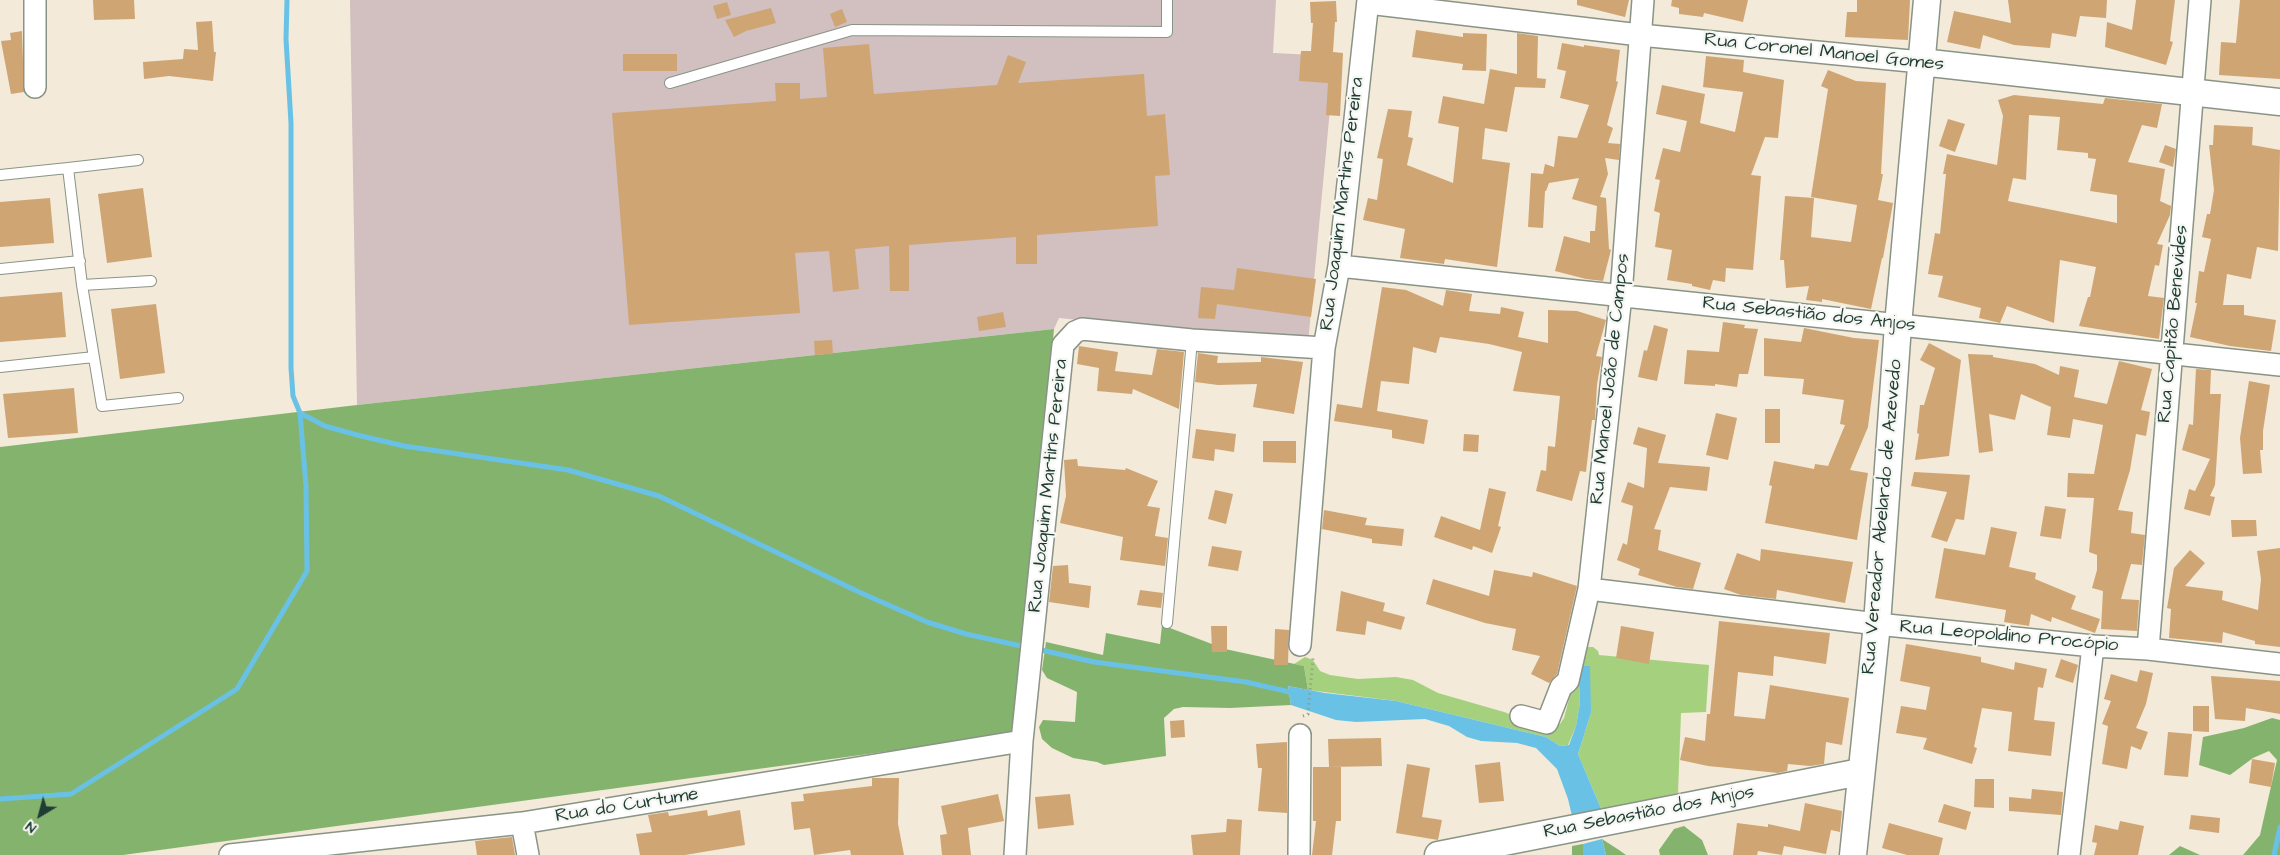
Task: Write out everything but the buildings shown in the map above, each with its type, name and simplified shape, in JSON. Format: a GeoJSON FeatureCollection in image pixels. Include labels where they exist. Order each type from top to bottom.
{"type":"FeatureCollection","features":[{"type":"Feature","properties":{"kind":"street"},"geometry":{"type":"LineString","coordinates":[[35,0],[35,88]]}},
{"type":"Feature","properties":{"kind":"street","name":"Rua Manoel João de Campos"},"geometry":{"type":"LineString","coordinates":[[1521,716],[1547,724],[1561,687],[1568,681],[1589,589],[1621,295],[1643,0]]}},
{"type":"Feature","properties":{"kind":"street","name":"Rua Vereador Abelardo de Azevedo"},"geometry":{"type":"LineString","coordinates":[[1853,855],[1876,624],[1898,325],[1927,0]]}},
{"type":"Feature","properties":{"kind":"street","name":"Rua Capitão Benevides"},"geometry":{"type":"LineString","coordinates":[[2148,649],[2200,0]]}},
{"type":"Feature","properties":{"kind":"street","name":"Rua Coronel Manoel Gomes"},"geometry":{"type":"LineString","coordinates":[[1368,2],[1640,35],[1921,62],[2280,102]]}},
{"type":"Feature","properties":{"kind":"street","name":"Rua Joaquim Martins Pereira"},"geometry":{"type":"LineString","coordinates":[[1014,855],[1022,741],[1032,661],[1063,345],[1075,332],[1082,329],[1192,340],[1324,348],[1338,266],[1368,2]]}},
{"type":"Feature","properties":{"kind":"street","name":"Rua Sebastião dos Anjos"},"geometry":{"type":"LineString","coordinates":[[1338,266],[2280,365]]}},
{"type":"Feature","properties":{"kind":"street"},"geometry":{"type":"LineString","coordinates":[[1307,651],[1324,348]]}},
{"type":"Feature","properties":{"kind":"street","name":"Rua Leopoldino Procópio"},"geometry":{"type":"LineString","coordinates":[[1589,589],[1876,624],[2093,646],[2148,649],[2280,664]]}},
{"type":"Feature","properties":{"kind":"street"},"geometry":{"type":"LineString","coordinates":[[2069,855],[2093,646]]}},
{"type":"Feature","properties":{"kind":"street"},"geometry":{"type":"LineString","coordinates":[[1299,855],[1300,735]]}},
{"type":"Feature","properties":{"kind":"street","name":"Rua do Curtume"},"geometry":{"type":"LineString","coordinates":[[230,855],[522,823],[1022,741]]}},
{"type":"Feature","properties":{"kind":"street","name":"Rua Sebastião dos Anjos"},"geometry":{"type":"LineString","coordinates":[[1438,855],[1469,852],[1579,826],[1860,772]]}},
{"type":"Feature","properties":{"kind":"street"},"geometry":{"type":"LineString","coordinates":[[522,823],[528,855]]}},
{"type":"Feature","properties":{"kind":"lane"},"geometry":{"type":"LineString","coordinates":[[670,83],[852,30],[1167,32],[1167,0]]}},
{"type":"Feature","properties":{"kind":"lane"},"geometry":{"type":"LineString","coordinates":[[0,175],[138,160]]}},
{"type":"Feature","properties":{"kind":"lane"},"geometry":{"type":"LineString","coordinates":[[68,168],[82,286],[102,406],[178,398]]}},
{"type":"Feature","properties":{"kind":"lane"},"geometry":{"type":"LineString","coordinates":[[0,269],[80,261]]}},
{"type":"Feature","properties":{"kind":"lane"},"geometry":{"type":"LineString","coordinates":[[82,286],[151,281]]}},
{"type":"Feature","properties":{"kind":"lane"},"geometry":{"type":"LineString","coordinates":[[1167,623],[1192,340]]}},
{"type":"Feature","properties":{"kind":"lane"},"geometry":{"type":"LineString","coordinates":[[0,367],[94,357]]}},
{"type":"Feature","properties":{"kind":"path"},"geometry":{"type":"LineString","coordinates":[[1307,651],[1308,714]]}},
{"type":"Feature","properties":{"kind":"shaded area"},"geometry":{"type":"Polygon","coordinates":[[[350,0],[1276,0],[1273,53],[1335,56],[1308,343],[1059,318],[1054,329],[357,405],[350,0]]]}},
{"type":"Feature","properties":{"kind":"green space"},"geometry":{"type":"Polygon","coordinates":[[[1054,329],[1016,734],[123,855],[0,855],[0,447],[357,405],[1054,329]]]}},
{"type":"Feature","properties":{"kind":"green space"},"geometry":{"type":"Polygon","coordinates":[[[1162,625],[1225,649],[1304,666],[1308,690],[1288,686],[1291,705],[1230,708],[1183,707],[1174,709],[1164,718],[1166,756],[1104,765],[1073,758],[1052,748],[1042,739],[1039,727],[1043,720],[1075,722],[1077,692],[1047,678],[1042,670],[1046,642],[1103,655],[1106,633],[1160,644],[1162,625]]]}},
{"type":"Feature","properties":{"kind":"green space"},"geometry":{"type":"Polygon","coordinates":[[[1583,647],[1593,647],[1598,651],[1599,655],[1709,665],[1706,712],[1681,713],[1678,793],[1602,811],[1578,754],[1591,713],[1578,667],[1580,703],[1576,726],[1568,745],[1560,746],[1546,737],[1396,701],[1308,690],[1304,666],[1294,664],[1305,657],[1313,660],[1320,671],[1330,675],[1358,679],[1396,677],[1413,680],[1438,693],[1504,712],[1549,729],[1560,724],[1564,718],[1583,647]]]}},
{"type":"Feature","properties":{"kind":"green space"},"geometry":{"type":"Polygon","coordinates":[[[2272,718],[2280,720],[2280,855],[2243,855],[2260,835],[2277,760],[2269,751],[2253,758],[2230,775],[2199,765],[2203,737],[2244,728],[2272,718]]]}},
{"type":"Feature","properties":{"kind":"green space"},"geometry":{"type":"Polygon","coordinates":[[[1684,826],[1702,840],[1708,855],[1660,855],[1659,850],[1674,829],[1684,826]]]}},
{"type":"Feature","properties":{"kind":"green space"},"geometry":{"type":"Polygon","coordinates":[[[1602,839],[1619,850],[1626,855],[1606,855],[1602,839]]]}},
{"type":"Feature","properties":{"kind":"green space"},"geometry":{"type":"Polygon","coordinates":[[[1583,844],[1583,855],[1572,855],[1572,846],[1583,844]]]}},
{"type":"Feature","properties":{"kind":"green space"},"geometry":{"type":"Polygon","coordinates":[[[2180,846],[2200,855],[2169,855],[2180,846]]]}},
{"type":"Feature","properties":{"kind":"water"},"geometry":{"type":"Polygon","coordinates":[[[1578,666],[1590,666],[1591,713],[1578,754],[1602,811],[1572,816],[1557,769],[1536,748],[1517,743],[1481,741],[1467,737],[1449,726],[1425,719],[1356,722],[1336,720],[1291,705],[1288,686],[1325,693],[1396,701],[1546,737],[1560,746],[1569,745],[1576,726],[1580,703],[1578,666]]]}},
{"type":"Feature","properties":{"kind":"water"},"geometry":{"type":"Polygon","coordinates":[[[1602,839],[1606,855],[1583,855],[1583,844],[1602,839]]]}},
{"type":"Feature","properties":{"kind":"waterway"},"geometry":{"type":"LineString","coordinates":[[287,0],[286,39],[291,123],[291,368],[293,396],[300,413],[325,426],[404,446],[568,470],[659,496],[859,592],[927,622],[966,634],[1026,647]]}},
{"type":"Feature","properties":{"kind":"waterway"},"geometry":{"type":"LineString","coordinates":[[0,799],[71,794],[237,689],[307,571],[306,486],[300,413]]}},
{"type":"Feature","properties":{"kind":"waterway"},"geometry":{"type":"LineString","coordinates":[[1037,649],[1094,662],[1246,682],[1294,693]]}},
{"type":"Feature","properties":{"kind":"waterway"},"geometry":{"type":"LineString","coordinates":[[2274,855],[2280,827]]}}]}
